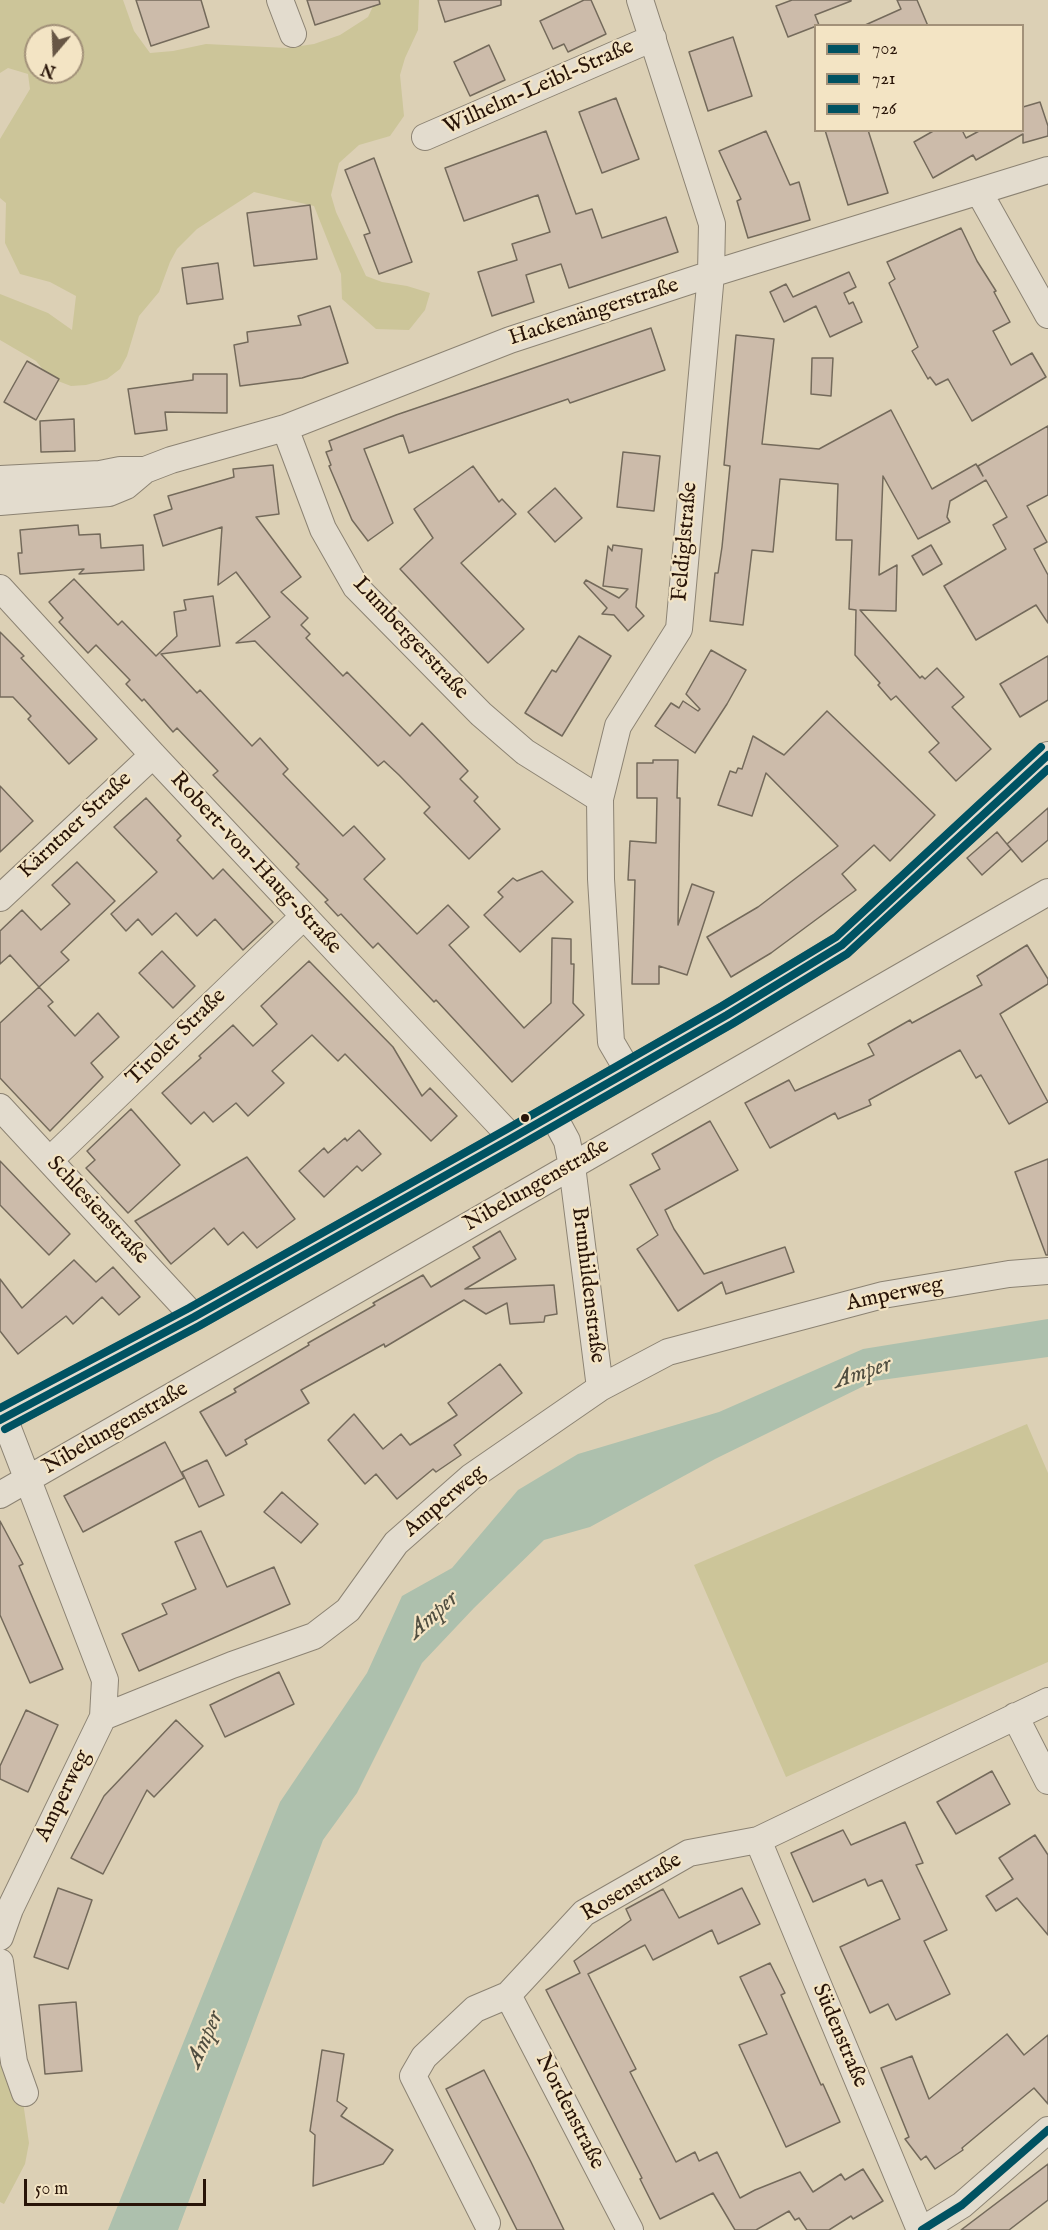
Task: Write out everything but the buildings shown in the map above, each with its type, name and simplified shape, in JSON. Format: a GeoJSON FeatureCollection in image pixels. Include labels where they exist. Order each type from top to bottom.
{"type":"FeatureCollection","features":[{"type":"Feature","properties":{"kind":"street"},"geometry":{"type":"LineString","coordinates":[[280,0],[292,34]]}},
{"type":"Feature","properties":{"kind":"street","name":"Feldiglstraße"},"geometry":{"type":"LineString","coordinates":[[628,1071],[611,1042],[601,879],[600,799],[618,726],[679,629],[711,274],[712,224],[640,0]]}},
{"type":"Feature","properties":{"kind":"street","name":"Wilhelm-Leibl-Straße"},"geometry":{"type":"LineString","coordinates":[[425,137],[653,38]]}},
{"type":"Feature","properties":{"kind":"street","name":"Hackenängerstraße"},"geometry":{"type":"LineString","coordinates":[[0,502],[109,493],[126,486],[145,470],[171,460],[285,428],[510,340],[711,274],[1048,170]]}},
{"type":"Feature","properties":{"kind":"street"},"geometry":{"type":"LineString","coordinates":[[979,192],[1048,315]]}},
{"type":"Feature","properties":{"kind":"street","name":"Lumbergerstraße"},"geometry":{"type":"LineString","coordinates":[[285,428],[323,529],[356,587],[481,714],[525,752],[600,799]]}},
{"type":"Feature","properties":{"kind":"street","name":"Hackenängerstraße"},"geometry":{"type":"LineString","coordinates":[[0,479],[145,470]]}},
{"type":"Feature","properties":{"kind":"street","name":"Robert-von-Haug-Straße"},"geometry":{"type":"LineString","coordinates":[[0,588],[153,755],[512,1138]]}},
{"type":"Feature","properties":{"kind":"street","name":"Kärntner Straße"},"geometry":{"type":"LineString","coordinates":[[0,898],[153,755]]}},
{"type":"Feature","properties":{"kind":"street"},"geometry":{"type":"LineString","coordinates":[[2,1419],[194,1317],[554,1115],[727,1015],[842,945],[1048,755]]}},
{"type":"Feature","properties":{"kind":"street","name":"Nibelungenstraße"},"geometry":{"type":"LineString","coordinates":[[0,1495],[1048,892]]}},
{"type":"Feature","properties":{"kind":"street","name":"Tiroler Straße"},"geometry":{"type":"LineString","coordinates":[[50,1160],[304,916]]}},
{"type":"Feature","properties":{"kind":"street","name":"Schlesienstraße"},"geometry":{"type":"LineString","coordinates":[[0,1107],[194,1317]]}},
{"type":"Feature","properties":{"kind":"street","name":"Brunhildenstraße"},"geometry":{"type":"LineString","coordinates":[[554,1115],[567,1141],[572,1166],[600,1388]]}},
{"type":"Feature","properties":{"kind":"street","name":"Amperweg"},"geometry":{"type":"LineString","coordinates":[[0,1937],[10,1909],[103,1716],[232,1665],[314,1636],[348,1610],[396,1543],[471,1477],[600,1388],[668,1352],[883,1295],[1009,1274],[1048,1271]]}},
{"type":"Feature","properties":{"kind":"street","name":"Nibelungenstraße"},"geometry":{"type":"LineString","coordinates":[[2,1419],[26,1480]]}},
{"type":"Feature","properties":{"kind":"street"},"geometry":{"type":"LineString","coordinates":[[26,1480],[105,1680],[103,1716]]}},
{"type":"Feature","properties":{"kind":"street","name":"Rosenstraße"},"geometry":{"type":"LineString","coordinates":[[487,2223],[413,2076],[424,2057],[475,2009],[508,1995],[584,1913],[689,1853],[758,1840],[1048,1701]]}},
{"type":"Feature","properties":{"kind":"street"},"geometry":{"type":"LineString","coordinates":[[1015,1716],[1048,1781]]}},
{"type":"Feature","properties":{"kind":"street","name":"Südenstraße"},"geometry":{"type":"LineString","coordinates":[[758,1840],[921,2230]]}},
{"type":"Feature","properties":{"kind":"street"},"geometry":{"type":"LineString","coordinates":[[0,1962],[14,2062],[26,2093]]}},
{"type":"Feature","properties":{"kind":"street","name":"Nordenstraße"},"geometry":{"type":"LineString","coordinates":[[508,1995],[630,2230]]}},
{"type":"Feature","properties":{"kind":"street"},"geometry":{"type":"LineString","coordinates":[[921,2230],[962,2205],[1048,2130]]}},
{"type":"Feature","properties":{"kind":"shaded area"},"geometry":{"type":"Polygon","coordinates":[[[0,0],[123,0],[134,31],[150,53],[206,44],[287,48],[314,44],[340,35],[368,17],[376,0],[419,0],[418,30],[400,75],[404,116],[390,136],[359,145],[339,163],[331,195],[336,212],[366,276],[430,293],[425,310],[409,330],[376,329],[342,299],[341,274],[314,206],[254,192],[197,229],[177,249],[159,292],[139,316],[127,356],[120,369],[107,379],[86,385],[71,386],[50,378],[36,361],[0,340],[0,294],[48,313],[72,330],[76,296],[50,282],[20,274],[5,243],[6,203],[0,198],[0,139],[30,89],[29,84],[84,84],[84,24],[24,24],[24,73],[8,68],[0,73],[0,0]]]}},
{"type":"Feature","properties":{"kind":"shaded area"},"geometry":{"type":"Polygon","coordinates":[[[1027,1424],[1048,1473],[1048,1662],[786,1777],[694,1565],[1027,1424]]]}},
{"type":"Feature","properties":{"kind":"shaded area"},"geometry":{"type":"Polygon","coordinates":[[[0,2065],[10,2074],[23,2102],[29,2143],[25,2164],[4,2204],[0,2202],[0,2065]]]}},
{"type":"Feature","properties":{"kind":"water","name":"Amper"},"geometry":{"type":"Polygon","coordinates":[[[1048,1319],[1048,1357],[874,1381],[715,1459],[590,1527],[544,1540],[474,1608],[422,1663],[357,1793],[323,1840],[178,2230],[108,2230],[280,1802],[367,1673],[402,1596],[452,1568],[518,1490],[578,1454],[719,1412],[863,1349],[1048,1319]]]}},
{"type":"Feature","properties":{"kind":"transit line","name":"726"},"geometry":{"type":"LineString","coordinates":[[0,1408],[189,1308],[507,1129],[722,1006],[836,937],[1041,747]]}},
{"type":"Feature","properties":{"kind":"transit line","name":"702"},"geometry":{"type":"LineString","coordinates":[[0,1420],[194,1317],[512,1138],[727,1015],[842,945],[1048,755]]}},
{"type":"Feature","properties":{"kind":"transit line","name":"721"},"geometry":{"type":"LineString","coordinates":[[5,1429],[199,1326],[517,1147],[732,1024],[847,954],[1048,769]]}},
{"type":"Feature","properties":{"kind":"transit line","name":"702"},"geometry":{"type":"LineString","coordinates":[[922,2230],[962,2205],[1048,2130]]}}]}
